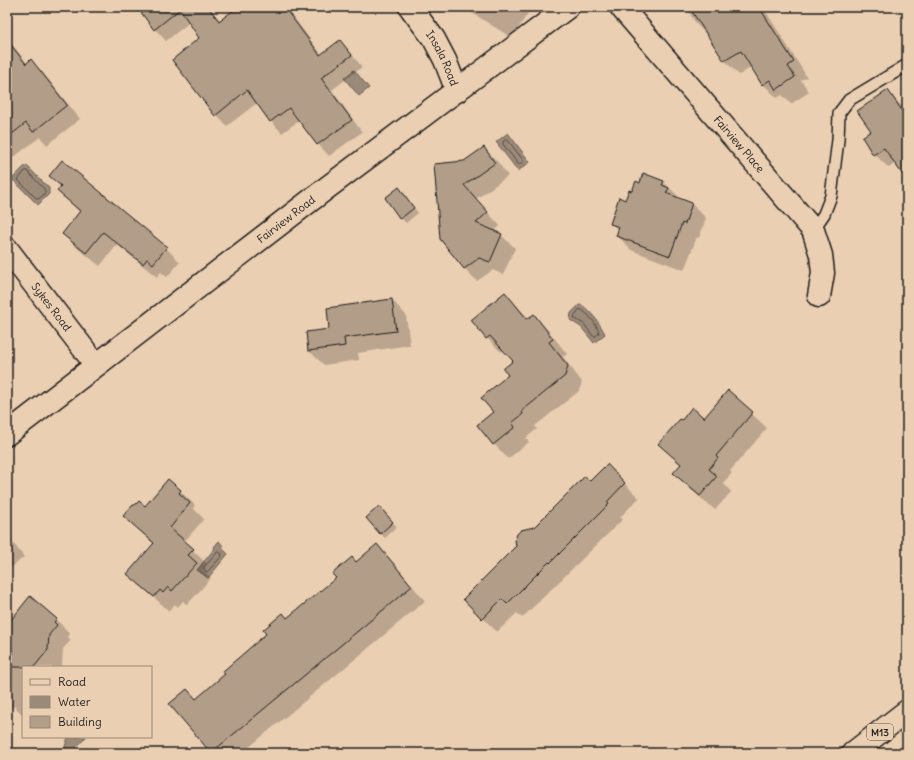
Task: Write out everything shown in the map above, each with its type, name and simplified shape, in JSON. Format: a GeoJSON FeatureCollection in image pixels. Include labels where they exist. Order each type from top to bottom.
{"type":"FeatureCollection","features":[{"type":"Feature","properties":{"kind":"main road","name":"Insala Road"},"geometry":{"type":"LineString","coordinates":[[410,7],[434,39],[445,60],[457,92]]}},
{"type":"Feature","properties":{"kind":"main road","name":"Fairview Road"},"geometry":{"type":"LineString","coordinates":[[7,434],[328,187],[457,92],[568,7]]}},
{"type":"Feature","properties":{"kind":"main road","name":"Fairview Place"},"geometry":{"type":"LineString","coordinates":[[620,7],[813,230],[821,255],[823,274],[819,296]]}},
{"type":"Feature","properties":{"kind":"main road","name":"Sykes Road"},"geometry":{"type":"LineString","coordinates":[[7,249],[96,365]]}},
{"type":"Feature","properties":{"kind":"main road","name":"M13"},"geometry":{"type":"LineString","coordinates":[[853,753],[907,711]]}},
{"type":"Feature","properties":{"kind":"lane"},"geometry":{"type":"LineString","coordinates":[[813,230],[824,214],[831,196],[838,140],[839,113],[849,100],[907,65]]}},
{"type":"Feature","properties":{"kind":"water"},"geometry":{"type":"Polygon","coordinates":[[[354,70],[369,88],[359,96],[344,78],[354,70]]]}},
{"type":"Feature","properties":{"kind":"water"},"geometry":{"type":"Polygon","coordinates":[[[508,133],[530,162],[518,171],[496,142],[508,133]]]}},
{"type":"Feature","properties":{"kind":"water"},"geometry":{"type":"Polygon","coordinates":[[[26,165],[49,188],[49,194],[38,205],[12,179],[26,165]]]}},
{"type":"Feature","properties":{"kind":"water"},"geometry":{"type":"Polygon","coordinates":[[[579,305],[582,305],[592,315],[605,334],[594,343],[581,327],[570,320],[571,313],[579,305]]]}},
{"type":"Feature","properties":{"kind":"water"},"geometry":{"type":"Polygon","coordinates":[[[219,541],[223,546],[222,548],[228,554],[208,578],[197,570],[219,541]]]}},
{"type":"Feature","properties":{"kind":"water"},"geometry":{"type":"Polygon","coordinates":[[[68,738],[85,738],[71,753],[60,753],[65,747],[68,738]]]}},
{"type":"Feature","properties":{"kind":"building"},"geometry":{"type":"Polygon","coordinates":[[[137,7],[208,7],[219,21],[238,7],[284,7],[320,55],[340,40],[352,55],[321,78],[352,120],[317,145],[289,108],[270,122],[247,90],[215,116],[172,60],[199,38],[180,9],[154,30],[137,7]]]}},
{"type":"Feature","properties":{"kind":"building"},"geometry":{"type":"Polygon","coordinates":[[[689,7],[759,7],[794,62],[788,66],[795,77],[776,90],[770,80],[762,85],[741,51],[724,61],[689,7]]]}},
{"type":"Feature","properties":{"kind":"building"},"geometry":{"type":"Polygon","coordinates":[[[7,40],[26,64],[31,59],[67,105],[33,132],[26,123],[7,138],[7,40]]]}},
{"type":"Feature","properties":{"kind":"building"},"geometry":{"type":"Polygon","coordinates":[[[888,90],[907,118],[907,181],[884,148],[873,155],[862,137],[871,131],[857,111],[888,90]]]}},
{"type":"Feature","properties":{"kind":"building"},"geometry":{"type":"Polygon","coordinates":[[[484,147],[495,163],[464,185],[488,212],[476,223],[502,234],[490,262],[479,258],[464,269],[440,239],[434,164],[464,161],[484,147]]]}},
{"type":"Feature","properties":{"kind":"building"},"geometry":{"type":"Polygon","coordinates":[[[62,160],[167,247],[153,264],[147,259],[143,264],[103,232],[86,253],[62,234],[80,211],[57,191],[61,186],[49,176],[62,160]]]}},
{"type":"Feature","properties":{"kind":"building"},"geometry":{"type":"Polygon","coordinates":[[[643,173],[664,181],[662,185],[669,188],[666,193],[692,203],[685,224],[682,223],[670,256],[616,236],[619,227],[610,224],[619,197],[625,200],[629,190],[632,191],[636,181],[640,183],[643,173]]]}},
{"type":"Feature","properties":{"kind":"building"},"geometry":{"type":"Polygon","coordinates":[[[399,187],[414,208],[400,219],[385,198],[399,187]]]}},
{"type":"Feature","properties":{"kind":"building"},"geometry":{"type":"Polygon","coordinates":[[[505,292],[527,319],[534,314],[553,339],[549,342],[568,366],[565,376],[522,411],[523,414],[512,423],[515,427],[493,445],[477,425],[493,412],[481,398],[508,375],[503,369],[513,361],[490,336],[486,339],[471,320],[505,292]]]}},
{"type":"Feature","properties":{"kind":"building"},"geometry":{"type":"Polygon","coordinates":[[[392,299],[396,331],[344,338],[345,346],[308,351],[306,332],[329,329],[327,308],[392,299]]]}},
{"type":"Feature","properties":{"kind":"building"},"geometry":{"type":"Polygon","coordinates":[[[728,390],[753,412],[716,456],[718,458],[709,469],[717,476],[700,496],[673,473],[681,464],[658,444],[680,419],[682,420],[692,407],[704,418],[728,390]]]}},
{"type":"Feature","properties":{"kind":"building"},"geometry":{"type":"Polygon","coordinates":[[[607,464],[625,483],[607,502],[609,504],[507,604],[502,599],[482,619],[463,599],[516,546],[515,540],[517,534],[521,530],[534,527],[585,476],[590,481],[607,464]]]}},
{"type":"Feature","properties":{"kind":"building"},"geometry":{"type":"Polygon","coordinates":[[[168,479],[181,490],[179,493],[190,503],[170,528],[194,549],[188,555],[197,563],[172,591],[168,587],[163,593],[160,590],[154,597],[127,574],[154,543],[123,516],[139,501],[145,506],[168,479]]]}},
{"type":"Feature","properties":{"kind":"building"},"geometry":{"type":"Polygon","coordinates":[[[379,506],[393,522],[380,534],[366,518],[379,506]]]}},
{"type":"Feature","properties":{"kind":"building"},"geometry":{"type":"Polygon","coordinates":[[[377,544],[412,586],[211,753],[169,704],[187,689],[196,699],[225,674],[222,672],[266,634],[263,630],[283,613],[287,618],[336,578],[332,574],[352,557],[356,562],[377,544]]]}},
{"type":"Feature","properties":{"kind":"building"},"geometry":{"type":"Polygon","coordinates":[[[30,596],[57,619],[54,622],[57,625],[49,635],[48,650],[35,666],[7,667],[7,625],[30,596]]]}}]}
